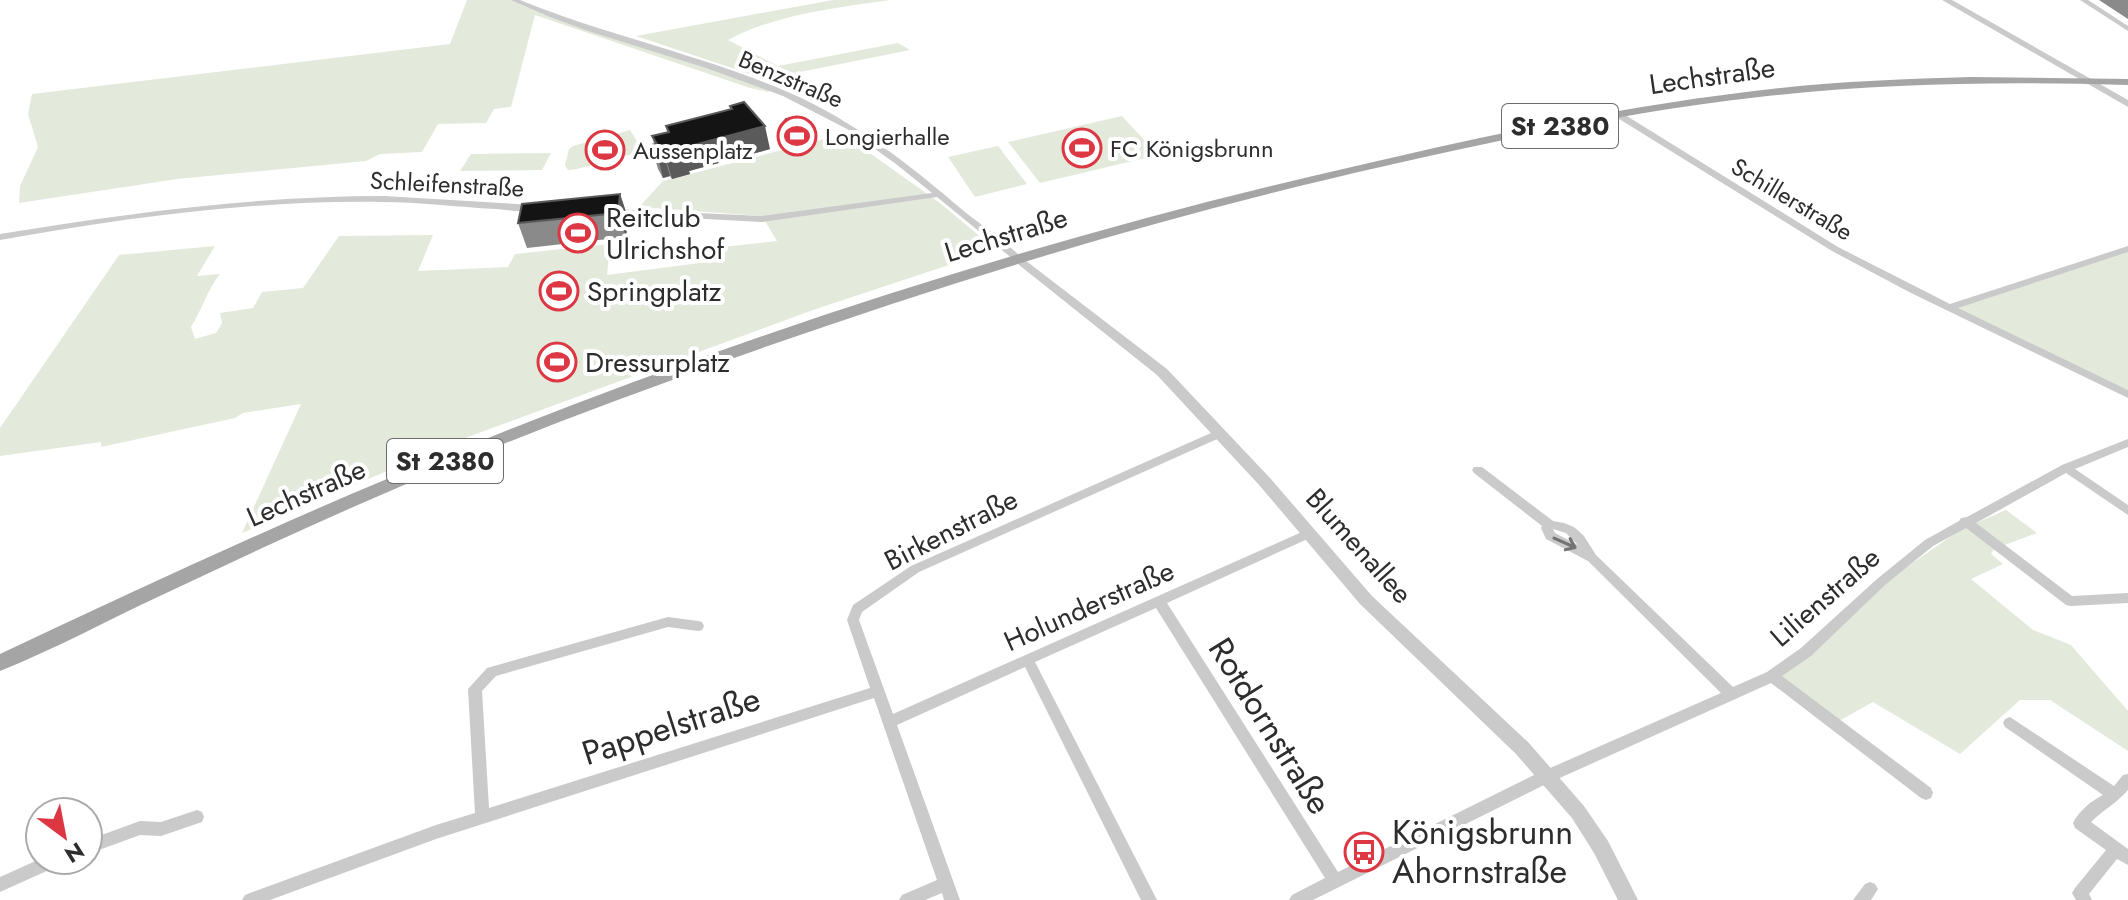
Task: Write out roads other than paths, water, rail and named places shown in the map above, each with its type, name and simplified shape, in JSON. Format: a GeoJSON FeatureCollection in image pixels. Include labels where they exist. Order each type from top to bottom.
{"type":"FeatureCollection","features":[{"type":"Feature","properties":{"kind":"main road","name":"Lechstraße"},"geometry":{"type":"LineString","coordinates":[[0,663],[320,514],[532,426],[890,298],[1017,258],[1320,177],[1619,115],[1812,88],[1964,80],[2086,81]]}},
{"type":"Feature","properties":{"kind":"main road","name":"St 2380"},"geometry":{"type":"LineString","coordinates":[[2086,81],[2128,82]]}},
{"type":"Feature","properties":{"kind":"street","name":"Benzstraße"},"geometry":{"type":"LineString","coordinates":[[514,0],[752,81],[820,111],[877,145],[1017,258]]}},
{"type":"Feature","properties":{"kind":"street"},"geometry":{"type":"LineString","coordinates":[[1946,0],[2128,104]]}},
{"type":"Feature","properties":{"kind":"street"},"geometry":{"type":"LineString","coordinates":[[2083,0],[2128,29]]}},
{"type":"Feature","properties":{"kind":"street","name":"Schillerstraße"},"geometry":{"type":"LineString","coordinates":[[1619,115],[1835,249],[2128,394]]}},
{"type":"Feature","properties":{"kind":"street"},"geometry":{"type":"LineString","coordinates":[[608,211],[762,219],[940,194]]}},
{"type":"Feature","properties":{"kind":"street","name":"Schleifenstraße"},"geometry":{"type":"LineString","coordinates":[[0,237],[109,219],[361,199],[547,208]]}},
{"type":"Feature","properties":{"kind":"street"},"geometry":{"type":"LineString","coordinates":[[1949,308],[2128,249]]}},
{"type":"Feature","properties":{"kind":"street","name":"Blumenallee"},"geometry":{"type":"LineString","coordinates":[[1017,258],[1162,372],[1220,433],[1366,600],[1549,775],[1601,847],[1628,900]]}},
{"type":"Feature","properties":{"kind":"street","name":"Birkenstraße"},"geometry":{"type":"LineString","coordinates":[[952,900],[853,620],[857,609],[926,563],[1220,433]]}},
{"type":"Feature","properties":{"kind":"street","name":"Lilienstraße"},"geometry":{"type":"LineString","coordinates":[[1297,900],[1549,775],[1772,676],[1806,652],[1881,582],[1929,543],[2066,468],[2128,443]]}},
{"type":"Feature","properties":{"kind":"street"},"geometry":{"type":"LineString","coordinates":[[2066,468],[2128,511]]}},
{"type":"Feature","properties":{"kind":"street"},"geometry":{"type":"LineString","coordinates":[[1478,470],[1550,525],[1560,524],[1570,529],[1592,558],[1731,694]]}},
{"type":"Feature","properties":{"kind":"street"},"geometry":{"type":"LineString","coordinates":[[1965,521],[2070,601],[2128,598]]}},
{"type":"Feature","properties":{"kind":"street","name":"Holunderstraße"},"geometry":{"type":"LineString","coordinates":[[889,722],[1308,534]]}},
{"type":"Feature","properties":{"kind":"street","name":"Rotdornstraße"},"geometry":{"type":"LineString","coordinates":[[1159,601],[1335,881]]}},
{"type":"Feature","properties":{"kind":"street"},"geometry":{"type":"LineString","coordinates":[[482,817],[475,689],[492,672],[668,622],[698,626]]}},
{"type":"Feature","properties":{"kind":"street"},"geometry":{"type":"LineString","coordinates":[[1028,661],[1149,900]]}},
{"type":"Feature","properties":{"kind":"street"},"geometry":{"type":"LineString","coordinates":[[1772,676],[1926,793]]}},
{"type":"Feature","properties":{"kind":"street","name":"Pappelstraße"},"geometry":{"type":"LineString","coordinates":[[250,900],[482,817],[878,691]]}},
{"type":"Feature","properties":{"kind":"street"},"geometry":{"type":"LineString","coordinates":[[2010,723],[2115,795]]}},
{"type":"Feature","properties":{"kind":"street"},"geometry":{"type":"LineString","coordinates":[[2084,900],[2080,893],[2122,854],[2080,823],[2099,804],[2115,795],[2128,780]]}},
{"type":"Feature","properties":{"kind":"street"},"geometry":{"type":"LineString","coordinates":[[104,841],[140,828],[161,829],[197,817]]}},
{"type":"Feature","properties":{"kind":"street"},"geometry":{"type":"LineString","coordinates":[[0,885],[24,874]]}},
{"type":"Feature","properties":{"kind":"street"},"geometry":{"type":"LineString","coordinates":[[907,900],[946,884]]}},
{"type":"Feature","properties":{"kind":"place","name":"Longierhalle"},"geometry":{"type":"Point","coordinates":[797,136]}},
{"type":"Feature","properties":{"kind":"place","name":"FC Königsbrunn"},"geometry":{"type":"Point","coordinates":[1082,148]}},
{"type":"Feature","properties":{"kind":"place","name":"Aussenplatz"},"geometry":{"type":"Point","coordinates":[605,150]}},
{"type":"Feature","properties":{"kind":"place","name":"Reitclub Ulrichshof"},"geometry":{"type":"Point","coordinates":[578,233]}},
{"type":"Feature","properties":{"kind":"place","name":"Springplatz"},"geometry":{"type":"Point","coordinates":[559,291]}},
{"type":"Feature","properties":{"kind":"place","name":"Dressurplatz"},"geometry":{"type":"Point","coordinates":[557,362]}},
{"type":"Feature","properties":{"kind":"place","name":"Königsbrunn Ahornstraße"},"geometry":{"type":"Point","coordinates":[1364,852]}}]}
